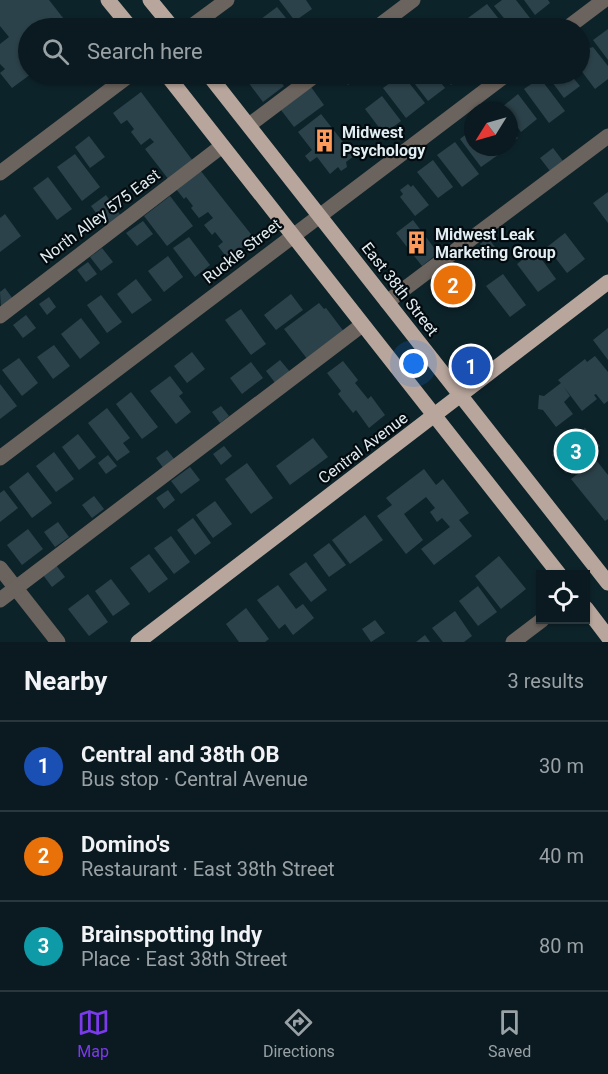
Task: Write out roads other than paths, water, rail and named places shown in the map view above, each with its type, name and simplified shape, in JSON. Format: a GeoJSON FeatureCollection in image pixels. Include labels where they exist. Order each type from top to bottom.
{"type":"FeatureCollection","features":[{"type":"Feature","properties":{"kind":"main road"},"geometry":{"type":"LineString","coordinates":[[108,0],[123,18]]}},
{"type":"Feature","properties":{"kind":"main road"},"geometry":{"type":"LineString","coordinates":[[150,0],[165,18]]}},
{"type":"Feature","properties":{"kind":"main road"},"geometry":{"type":"LineString","coordinates":[[174,84],[556,570]]}},
{"type":"Feature","properties":{"kind":"main road","name":"East 38th Street"},"geometry":{"type":"LineString","coordinates":[[216,84],[460,396],[607,579]]}},
{"type":"Feature","properties":{"kind":"main road","name":"Central Avenue"},"geometry":{"type":"LineString","coordinates":[[138,642],[608,282]]}},
{"type":"Feature","properties":{"kind":"main road"},"geometry":{"type":"LineString","coordinates":[[590,614],[608,637]]}},
{"type":"Feature","properties":{"kind":"street"},"geometry":{"type":"LineString","coordinates":[[203,18],[227,0]]}},
{"type":"Feature","properties":{"kind":"street"},"geometry":{"type":"LineString","coordinates":[[389,18],[413,0]]}},
{"type":"Feature","properties":{"kind":"street"},"geometry":{"type":"LineString","coordinates":[[580,18],[604,0]]}},
{"type":"Feature","properties":{"kind":"street"},"geometry":{"type":"LineString","coordinates":[[0,173],[118,84]]}},
{"type":"Feature","properties":{"kind":"street"},"geometry":{"type":"LineString","coordinates":[[249,125],[304,84]]}},
{"type":"Feature","properties":{"kind":"street","name":"Ruckle Street"},"geometry":{"type":"LineString","coordinates":[[0,458],[494,84]]}},
{"type":"Feature","properties":{"kind":"street"},"geometry":{"type":"LineString","coordinates":[[387,302],[608,136]]}},
{"type":"Feature","properties":{"kind":"street","name":"North Alley 575 East"},"geometry":{"type":"LineString","coordinates":[[0,316],[222,146]]}},
{"type":"Feature","properties":{"kind":"street"},"geometry":{"type":"LineString","coordinates":[[0,600],[362,324]]}},
{"type":"Feature","properties":{"kind":"street"},"geometry":{"type":"LineString","coordinates":[[0,568],[58,642]]}},
{"type":"Feature","properties":{"kind":"street"},"geometry":{"type":"LineString","coordinates":[[513,642],[537,624]]}},
{"type":"Feature","properties":{"kind":"place","name":"Midwest Psychology"},"geometry":{"type":"Point","coordinates":[324,141]}},
{"type":"Feature","properties":{"kind":"place","name":"Midwest Leak Marketing Group"},"geometry":{"type":"Point","coordinates":[417,243]}},
{"type":"Feature","properties":{"kind":"place","name":"Domino's"},"geometry":{"type":"Point","coordinates":[453,285]}},
{"type":"Feature","properties":{"kind":"place","name":"Central and 38th OB"},"geometry":{"type":"Point","coordinates":[471,366]}},
{"type":"Feature","properties":{"kind":"place","name":"Brainspotting Indy"},"geometry":{"type":"Point","coordinates":[576,451]}}]}
